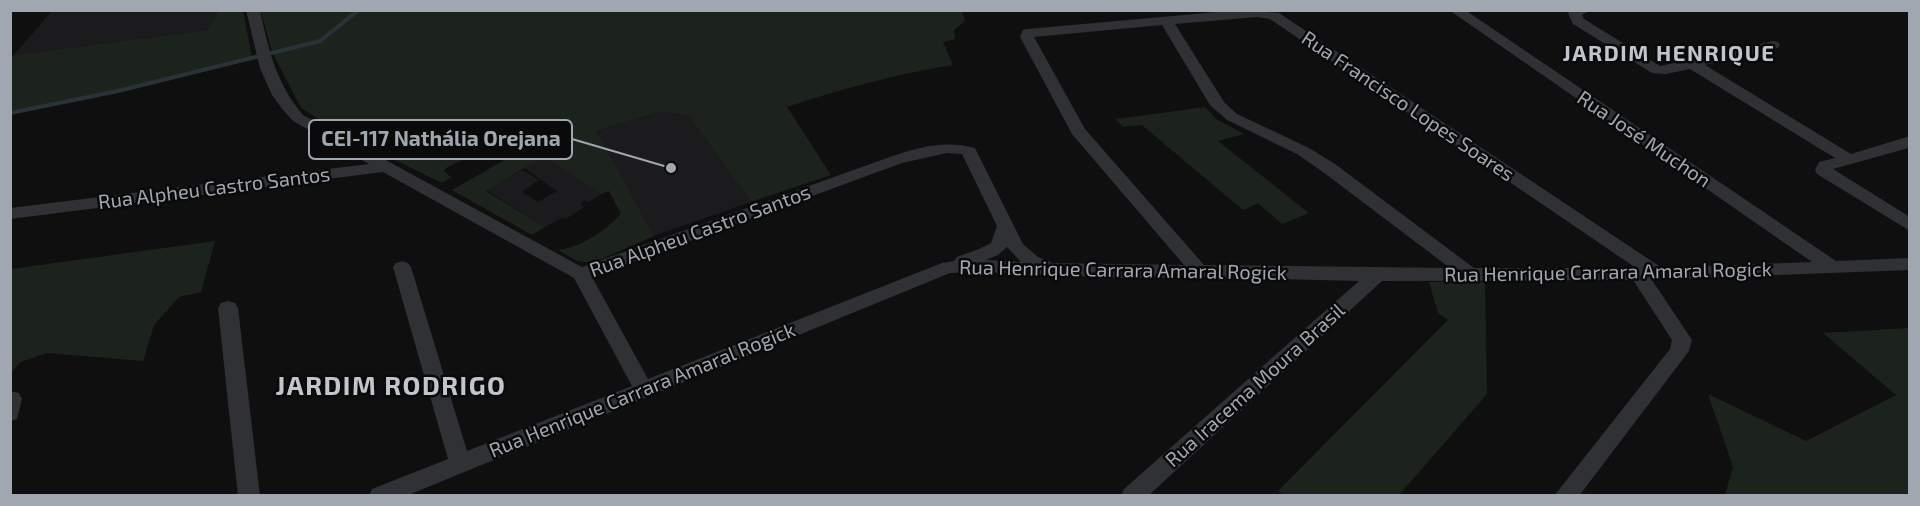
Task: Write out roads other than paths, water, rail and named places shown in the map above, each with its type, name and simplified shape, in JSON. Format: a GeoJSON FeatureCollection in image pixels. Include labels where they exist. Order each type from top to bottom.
{"type":"FeatureCollection","features":[{"type":"Feature","properties":{"kind":"street"},"geometry":{"type":"LineString","coordinates":[[253,10],[264,56],[281,98],[298,118],[383,167]]}},
{"type":"Feature","properties":{"kind":"street","name":"Rua José Muchon"},"geometry":{"type":"LineString","coordinates":[[1455,10],[1833,268]]}},
{"type":"Feature","properties":{"kind":"street","name":"Rua Francisco Lopes Soares"},"geometry":{"type":"LineString","coordinates":[[1199,271],[1078,131],[1026,37],[1028,33],[1257,13],[1274,16],[1658,274]]}},
{"type":"Feature","properties":{"kind":"street"},"geometry":{"type":"LineString","coordinates":[[1579,13],[1578,21],[1657,70],[1773,45]]}},
{"type":"Feature","properties":{"kind":"street"},"geometry":{"type":"LineString","coordinates":[[1165,21],[1218,105],[1232,117],[1303,151],[1329,168],[1469,274]]}},
{"type":"Feature","properties":{"kind":"street"},"geometry":{"type":"LineString","coordinates":[[1693,64],[1849,160]]}},
{"type":"Feature","properties":{"kind":"street"},"geometry":{"type":"LineString","coordinates":[[1910,141],[1825,166],[1823,170],[1910,225]]}},
{"type":"Feature","properties":{"kind":"street","name":"Rua Alpheu Castro Santos"},"geometry":{"type":"LineString","coordinates":[[10,214],[383,167],[435,192],[581,274],[901,159],[947,147],[969,151],[1005,227],[1023,255],[1032,261],[1065,269]]}},
{"type":"Feature","properties":{"kind":"street"},"geometry":{"type":"LineString","coordinates":[[948,267],[997,248],[1004,240],[1005,227]]}},
{"type":"Feature","properties":{"kind":"street","name":"Rua Henrique Carrara Amaral Rogick"},"geometry":{"type":"LineString","coordinates":[[380,495],[948,267],[1377,275],[1658,274],[1910,264]]}},
{"type":"Feature","properties":{"kind":"street"},"geometry":{"type":"LineString","coordinates":[[402,267],[460,463]]}},
{"type":"Feature","properties":{"kind":"street"},"geometry":{"type":"LineString","coordinates":[[581,274],[644,390]]}},
{"type":"Feature","properties":{"kind":"street"},"geometry":{"type":"LineString","coordinates":[[1565,495],[1679,351],[1682,340],[1638,274]]}},
{"type":"Feature","properties":{"kind":"street","name":"Rua Iracema Moura Brasil"},"geometry":{"type":"LineString","coordinates":[[1132,495],[1377,275]]}},
{"type":"Feature","properties":{"kind":"street"},"geometry":{"type":"LineString","coordinates":[[228,308],[249,495]]}},
{"type":"Feature","properties":{"kind":"waterway"},"geometry":{"type":"LineString","coordinates":[[10,113],[118,91],[320,41],[359,10]]}},
{"type":"Feature","properties":{"kind":"place","name":"CEI-117 Nathália Orejana"},"geometry":{"type":"Point","coordinates":[671,168]}},
{"type":"Feature","properties":{"kind":"district","name":"JARDIM HENRIQUE"},"geometry":{"type":"Point","coordinates":[1669,53]}},
{"type":"Feature","properties":{"kind":"district","name":"JARDIM RODRIGO"},"geometry":{"type":"Point","coordinates":[391,386]}}]}
